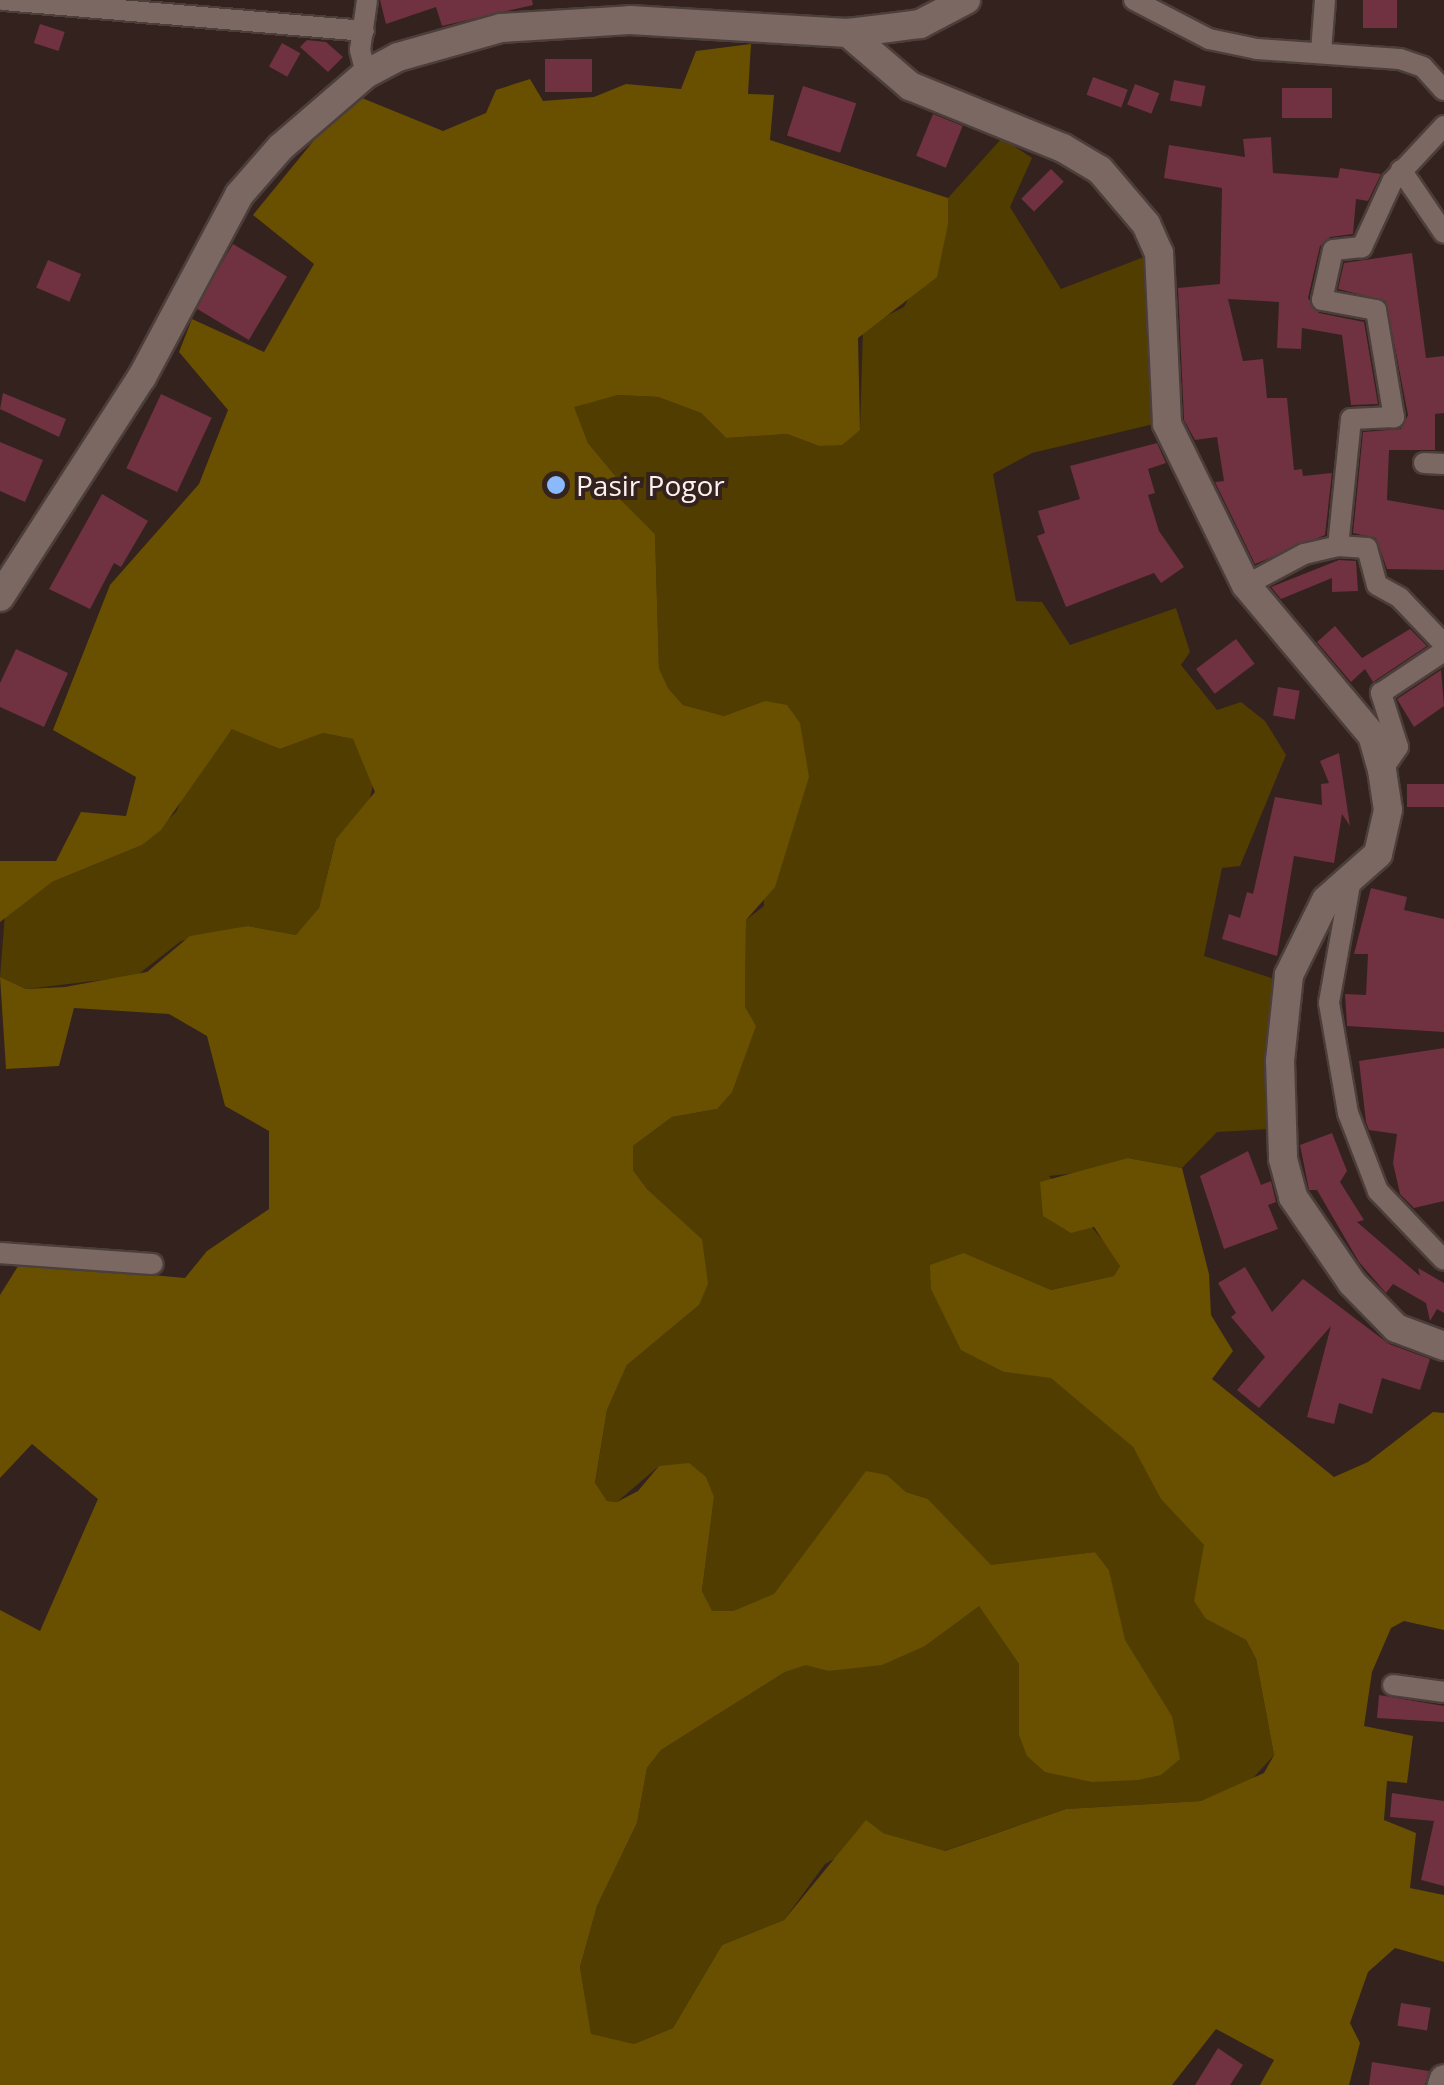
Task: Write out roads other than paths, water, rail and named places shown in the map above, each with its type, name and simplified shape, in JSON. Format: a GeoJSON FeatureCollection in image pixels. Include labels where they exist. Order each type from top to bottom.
{"type":"FeatureCollection","features":[{"type":"Feature","properties":{"kind":"street"},"geometry":{"type":"LineString","coordinates":[[3,0],[364,31]]}},
{"type":"Feature","properties":{"kind":"street"},"geometry":{"type":"LineString","coordinates":[[366,74],[367,0]]}},
{"type":"Feature","properties":{"kind":"street"},"geometry":{"type":"LineString","coordinates":[[0,598],[142,377],[238,195],[314,116],[366,74],[412,52],[501,28],[630,20],[848,33],[920,24],[966,0]]}},
{"type":"Feature","properties":{"kind":"street"},"geometry":{"type":"LineString","coordinates":[[1134,0],[1209,39],[1400,58],[1424,66],[1444,90]]}},
{"type":"Feature","properties":{"kind":"street"},"geometry":{"type":"LineString","coordinates":[[1321,52],[1325,0]]}},
{"type":"Feature","properties":{"kind":"street"},"geometry":{"type":"LineString","coordinates":[[848,33],[910,86],[1063,148],[1100,170],[1146,224],[1159,253],[1168,424],[1246,585],[1372,735],[1382,770],[1386,836],[1370,868],[1352,879],[1306,930],[1289,975],[1280,1060],[1283,1159],[1293,1197],[1352,1283],[1396,1328],[1444,1346]]}},
{"type":"Feature","properties":{"kind":"street"},"geometry":{"type":"LineString","coordinates":[[1338,546],[1351,419],[1394,417],[1376,310],[1322,300],[1334,250],[1362,247],[1401,170],[1444,126]]}},
{"type":"Feature","properties":{"kind":"street"},"geometry":{"type":"LineString","coordinates":[[1401,170],[1444,232]]}},
{"type":"Feature","properties":{"kind":"street"},"geometry":{"type":"LineString","coordinates":[[1246,585],[1304,554],[1338,546],[1367,548],[1377,585],[1400,598],[1444,647],[1381,694],[1398,747],[1382,770]]}},
{"type":"Feature","properties":{"kind":"street"},"geometry":{"type":"LineString","coordinates":[[1352,879],[1329,1003],[1344,1094],[1378,1191],[1444,1260]]}},
{"type":"Feature","properties":{"kind":"street"},"geometry":{"type":"LineString","coordinates":[[0,1253],[153,1264]]}},
{"type":"Feature","properties":{"kind":"street"},"geometry":{"type":"LineString","coordinates":[[1393,1684],[1444,1692]]}},
{"type":"Feature","properties":{"kind":"place","name":"Pasir Pogor"},"geometry":{"type":"Point","coordinates":[556,485]}}]}
